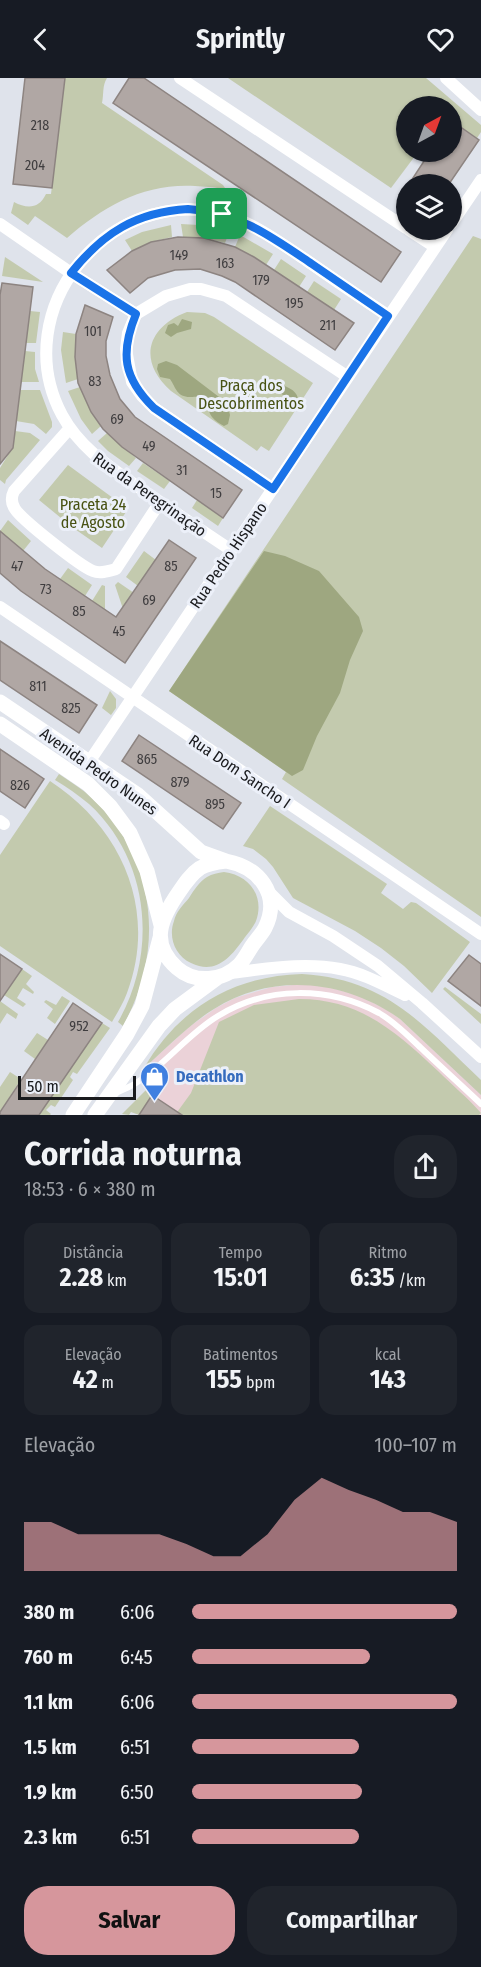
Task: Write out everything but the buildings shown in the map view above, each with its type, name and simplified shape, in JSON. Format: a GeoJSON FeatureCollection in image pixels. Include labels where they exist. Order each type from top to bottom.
{"type":"FeatureCollection","features":[{"type":"Feature","properties":{"kind":"street"},"geometry":{"type":"LineString","coordinates":[[180,78],[396,221]]}},
{"type":"Feature","properties":{"kind":"street"},"geometry":{"type":"LineString","coordinates":[[446,78],[481,110]]}},
{"type":"Feature","properties":{"kind":"street"},"geometry":{"type":"LineString","coordinates":[[462,208],[481,180]]}},
{"type":"Feature","properties":{"kind":"street","name":"Rua da Peregrinação"},"geometry":{"type":"LineString","coordinates":[[231,550],[99,460],[84,446],[61,413],[52,390],[47,350],[52,311],[71,273],[84,257],[105,238],[135,220],[153,213],[200,210],[240,220],[264,231],[388,316]]}},
{"type":"Feature","properties":{"kind":"street"},"geometry":{"type":"LineString","coordinates":[[0,224],[136,314]]}},
{"type":"Feature","properties":{"kind":"street"},"geometry":{"type":"LineString","coordinates":[[424,240],[435,247]]}},
{"type":"Feature","properties":{"kind":"street","name":"Rua Pedro Hispano"},"geometry":{"type":"LineString","coordinates":[[89,762],[440,240]]}},
{"type":"Feature","properties":{"kind":"street"},"geometry":{"type":"LineString","coordinates":[[273,489],[154,408],[142,396],[132,382],[126,348],[128,333],[136,314],[179,291],[201,289],[214,291],[238,302],[348,377]]}},
{"type":"Feature","properties":{"kind":"street"},"geometry":{"type":"LineString","coordinates":[[70,428],[12,495],[14,507],[42,534],[92,571],[116,569],[160,502]]}},
{"type":"Feature","properties":{"kind":"street","name":"Rua Dom Sancho I"},"geometry":{"type":"LineString","coordinates":[[0,607],[132,699],[481,934]]}},
{"type":"Feature","properties":{"kind":"street","name":"Avenida Pedro Nunes"},"geometry":{"type":"LineString","coordinates":[[0,702],[153,807],[201,852],[226,861]]}},
{"type":"Feature","properties":{"kind":"street","name":"Avenida Pedro Nunes"},"geometry":{"type":"LineString","coordinates":[[0,724],[88,784],[111,806],[130,833],[147,871],[160,931],[142,1006],[127,1034],[73,1115]]}},
{"type":"Feature","properties":{"kind":"street"},"geometry":{"type":"LineString","coordinates":[[422,1003],[366,977],[342,969],[318,966],[278,967],[204,979],[191,977],[170,962],[164,950],[160,931],[165,912],[191,876],[207,865],[226,861],[250,869],[289,912],[333,936],[378,966],[422,1003],[481,1057]]}},
{"type":"Feature","properties":{"kind":"street"},"geometry":{"type":"LineString","coordinates":[[95,1115],[159,1026],[175,1009],[240,965],[265,928],[270,903],[267,890]]}},
{"type":"Feature","properties":{"kind":"lane"},"geometry":{"type":"LineString","coordinates":[[107,1097],[136,1083],[201,1029],[227,1011],[253,999],[301,992],[342,999],[379,1013],[405,1033],[481,1104]]}},
{"type":"Feature","properties":{"kind":"shaded area"},"geometry":{"type":"Polygon","coordinates":[[[304,984],[324,986],[357,995],[386,1009],[400,1019],[481,1095],[481,1115],[139,1115],[161,1082],[144,1068],[189,1027],[235,998],[272,987],[304,984]]]}},
{"type":"Feature","properties":{"kind":"green space"},"geometry":{"type":"Polygon","coordinates":[[[65,78],[107,78],[102,103],[225,188],[223,190],[209,187],[176,186],[142,193],[95,216],[67,238],[35,216],[28,225],[11,213],[14,202],[32,206],[40,203],[46,194],[51,194],[65,78]]]}},
{"type":"Feature","properties":{"kind":"green space"},"geometry":{"type":"Polygon","coordinates":[[[228,78],[426,78],[447,96],[396,96],[396,162],[410,162],[402,174],[396,174],[396,181],[391,188],[228,78]]]}},
{"type":"Feature","properties":{"kind":"green space"},"geometry":{"type":"Polygon","coordinates":[[[462,109],[481,125],[481,132],[477,138],[462,128],[462,109]]]}},
{"type":"Feature","properties":{"kind":"green space"},"geometry":{"type":"Polygon","coordinates":[[[181,224],[217,226],[230,230],[225,243],[204,238],[183,237],[181,224]]]}},
{"type":"Feature","properties":{"kind":"green space"},"geometry":{"type":"Polygon","coordinates":[[[171,225],[172,237],[151,242],[132,251],[125,240],[142,232],[171,225]]]}},
{"type":"Feature","properties":{"kind":"green space"},"geometry":{"type":"Polygon","coordinates":[[[240,235],[273,254],[266,265],[235,247],[240,235]]]}},
{"type":"Feature","properties":{"kind":"green space"},"geometry":{"type":"Polygon","coordinates":[[[473,236],[481,239],[481,917],[282,779],[286,772],[169,691],[473,236]]]}},
{"type":"Feature","properties":{"kind":"green space"},"geometry":{"type":"Polygon","coordinates":[[[5,257],[43,282],[2,276],[5,257]]]}},
{"type":"Feature","properties":{"kind":"green space"},"geometry":{"type":"Polygon","coordinates":[[[281,259],[306,276],[299,287],[274,270],[281,259]]]}},
{"type":"Feature","properties":{"kind":"green space"},"geometry":{"type":"Polygon","coordinates":[[[314,281],[341,299],[334,310],[307,292],[314,281]]]}},
{"type":"Feature","properties":{"kind":"green space"},"geometry":{"type":"Polygon","coordinates":[[[30,311],[40,312],[36,343],[26,343],[30,311]]]}},
{"type":"Feature","properties":{"kind":"green space","name":"Praça dos Descobrimentos"},"geometry":{"type":"Polygon","coordinates":[[[187,312],[205,313],[214,317],[313,383],[269,451],[261,446],[257,451],[171,391],[160,380],[151,357],[151,346],[163,326],[173,318],[187,312]]]}},
{"type":"Feature","properties":{"kind":"green space"},"geometry":{"type":"Polygon","coordinates":[[[182,319],[192,322],[191,329],[171,337],[165,333],[168,325],[174,323],[178,326],[182,319]]]}},
{"type":"Feature","properties":{"kind":"green space"},"geometry":{"type":"Polygon","coordinates":[[[63,332],[76,334],[75,357],[78,379],[66,383],[61,350],[63,332]]]}},
{"type":"Feature","properties":{"kind":"green space"},"geometry":{"type":"Polygon","coordinates":[[[25,351],[35,352],[35,369],[39,382],[21,382],[25,351]]]}},
{"type":"Feature","properties":{"kind":"green space"},"geometry":{"type":"Polygon","coordinates":[[[166,361],[177,365],[227,403],[230,415],[228,424],[224,426],[215,420],[199,398],[182,395],[170,379],[160,377],[158,364],[166,361]]]}},
{"type":"Feature","properties":{"kind":"green space"},"geometry":{"type":"Polygon","coordinates":[[[266,380],[291,389],[295,392],[298,401],[295,403],[275,390],[257,385],[260,381],[266,380]]]}},
{"type":"Feature","properties":{"kind":"green space"},"geometry":{"type":"Polygon","coordinates":[[[80,387],[101,426],[92,434],[81,419],[68,391],[80,387]]]}},
{"type":"Feature","properties":{"kind":"green space"},"geometry":{"type":"Polygon","coordinates":[[[20,390],[40,390],[52,422],[52,427],[46,434],[34,424],[16,421],[20,390]]]}},
{"type":"Feature","properties":{"kind":"green space"},"geometry":{"type":"Polygon","coordinates":[[[15,431],[30,433],[40,440],[5,484],[0,480],[0,468],[8,455],[15,431]]]}},
{"type":"Feature","properties":{"kind":"green space"},"geometry":{"type":"Polygon","coordinates":[[[107,433],[136,458],[129,466],[98,441],[107,433]]]}},
{"type":"Feature","properties":{"kind":"green space"},"geometry":{"type":"Polygon","coordinates":[[[143,463],[170,481],[164,489],[137,471],[143,463]]]}},
{"type":"Feature","properties":{"kind":"green space","name":"Praceta 24 de Agosto"},"geometry":{"type":"Polygon","coordinates":[[[68,465],[128,509],[102,548],[39,500],[68,465]]]}},
{"type":"Feature","properties":{"kind":"green space"},"geometry":{"type":"Polygon","coordinates":[[[197,500],[223,518],[218,526],[192,508],[197,500]]]}},
{"type":"Feature","properties":{"kind":"green space"},"geometry":{"type":"Polygon","coordinates":[[[8,520],[31,541],[23,551],[0,531],[8,520]]]}},
{"type":"Feature","properties":{"kind":"green space"},"geometry":{"type":"Polygon","coordinates":[[[144,551],[156,560],[138,586],[126,577],[144,551]]]}},
{"type":"Feature","properties":{"kind":"green space"},"geometry":{"type":"Polygon","coordinates":[[[264,551],[285,556],[319,571],[359,617],[363,631],[350,660],[340,693],[317,736],[303,770],[292,776],[169,691],[264,551]]]}},
{"type":"Feature","properties":{"kind":"green space"},"geometry":{"type":"Polygon","coordinates":[[[68,568],[92,585],[85,596],[60,579],[68,568]]]}},
{"type":"Feature","properties":{"kind":"green space"},"geometry":{"type":"Polygon","coordinates":[[[118,582],[134,593],[123,609],[115,585],[118,582]]]}},
{"type":"Feature","properties":{"kind":"green space"},"geometry":{"type":"Polygon","coordinates":[[[102,585],[105,586],[105,610],[92,601],[102,585]]]}},
{"type":"Feature","properties":{"kind":"green space"},"geometry":{"type":"Polygon","coordinates":[[[110,691],[116,699],[116,708],[111,715],[102,708],[110,691]]]}},
{"type":"Feature","properties":{"kind":"green space"},"geometry":{"type":"Polygon","coordinates":[[[59,774],[85,792],[109,816],[127,843],[140,872],[147,902],[149,933],[146,965],[137,996],[123,1026],[118,1022],[131,995],[139,966],[142,937],[141,908],[136,879],[125,852],[109,827],[89,804],[55,780],[59,774]]]}},
{"type":"Feature","properties":{"kind":"green space"},"geometry":{"type":"Polygon","coordinates":[[[50,781],[75,800],[97,822],[114,847],[127,874],[135,902],[138,931],[136,962],[127,993],[112,1022],[0,946],[0,855],[50,781]]]}},
{"type":"Feature","properties":{"kind":"green space"},"geometry":{"type":"Polygon","coordinates":[[[270,806],[387,884],[381,893],[403,909],[411,902],[416,903],[470,942],[432,993],[381,948],[355,931],[293,898],[266,859],[253,849],[243,846],[270,806]]]}},
{"type":"Feature","properties":{"kind":"green space"},"geometry":{"type":"Polygon","coordinates":[[[224,872],[241,877],[253,888],[258,903],[256,921],[238,947],[221,963],[215,966],[200,966],[185,960],[177,951],[172,927],[178,912],[199,884],[209,876],[224,872]]]}},
{"type":"Feature","properties":{"kind":"green space"},"geometry":{"type":"Polygon","coordinates":[[[22,969],[32,976],[26,984],[34,992],[33,994],[23,988],[17,998],[26,1004],[23,1007],[4,995],[22,969]]]}},
{"type":"Feature","properties":{"kind":"green space"},"geometry":{"type":"Polygon","coordinates":[[[302,974],[332,978],[358,985],[402,1008],[441,1041],[481,1080],[481,1095],[400,1019],[356,996],[333,989],[308,986],[260,989],[237,997],[195,1022],[144,1068],[174,1028],[210,999],[253,981],[302,974]]]}},
{"type":"Feature","properties":{"kind":"green space"},"geometry":{"type":"Polygon","coordinates":[[[445,987],[481,1014],[481,1024],[443,989],[445,987]]]}},
{"type":"Feature","properties":{"kind":"green space"},"geometry":{"type":"Polygon","coordinates":[[[62,996],[70,1001],[55,1024],[47,1018],[53,1009],[44,1002],[46,1000],[56,1005],[62,996]]]}},
{"type":"Feature","properties":{"kind":"green space"},"geometry":{"type":"Polygon","coordinates":[[[299,999],[321,1000],[341,1005],[376,1020],[407,1043],[481,1113],[479,1115],[175,1115],[191,1093],[219,1022],[254,1005],[299,999]]]}},
{"type":"Feature","properties":{"kind":"green space"},"geometry":{"type":"Polygon","coordinates":[[[0,1001],[18,1014],[16,1019],[7,1013],[0,1024],[0,1001]]]}},
{"type":"Feature","properties":{"kind":"green space"},"geometry":{"type":"Polygon","coordinates":[[[102,1023],[110,1028],[77,1074],[73,1072],[70,1077],[73,1080],[55,1107],[51,1105],[46,1110],[51,1114],[39,1115],[102,1023]]]}},
{"type":"Feature","properties":{"kind":"green space"},"geometry":{"type":"Polygon","coordinates":[[[37,1033],[48,1040],[35,1059],[24,1051],[37,1033]]]}},
{"type":"Feature","properties":{"kind":"green space"},"geometry":{"type":"Polygon","coordinates":[[[10,1072],[21,1079],[0,1112],[0,1087],[10,1072]]]}},
{"type":"Feature","properties":{"kind":"green space"},"geometry":{"type":"Polygon","coordinates":[[[146,1090],[152,1095],[139,1115],[131,1112],[129,1115],[122,1114],[146,1090]]]}},
{"type":"Feature","properties":{"kind":"place","name":"Decathlon"},"geometry":{"type":"Point","coordinates":[155,1102]}},
{"type":"Feature","properties":{"kind":"route"},"geometry":{"type":"LineString","coordinates":[[188,209],[222,214],[264,231],[388,316],[273,489],[154,408],[142,396],[132,382],[126,348],[128,333],[136,314],[71,273],[84,257],[105,238],[135,220],[153,213],[188,209]]}}]}
